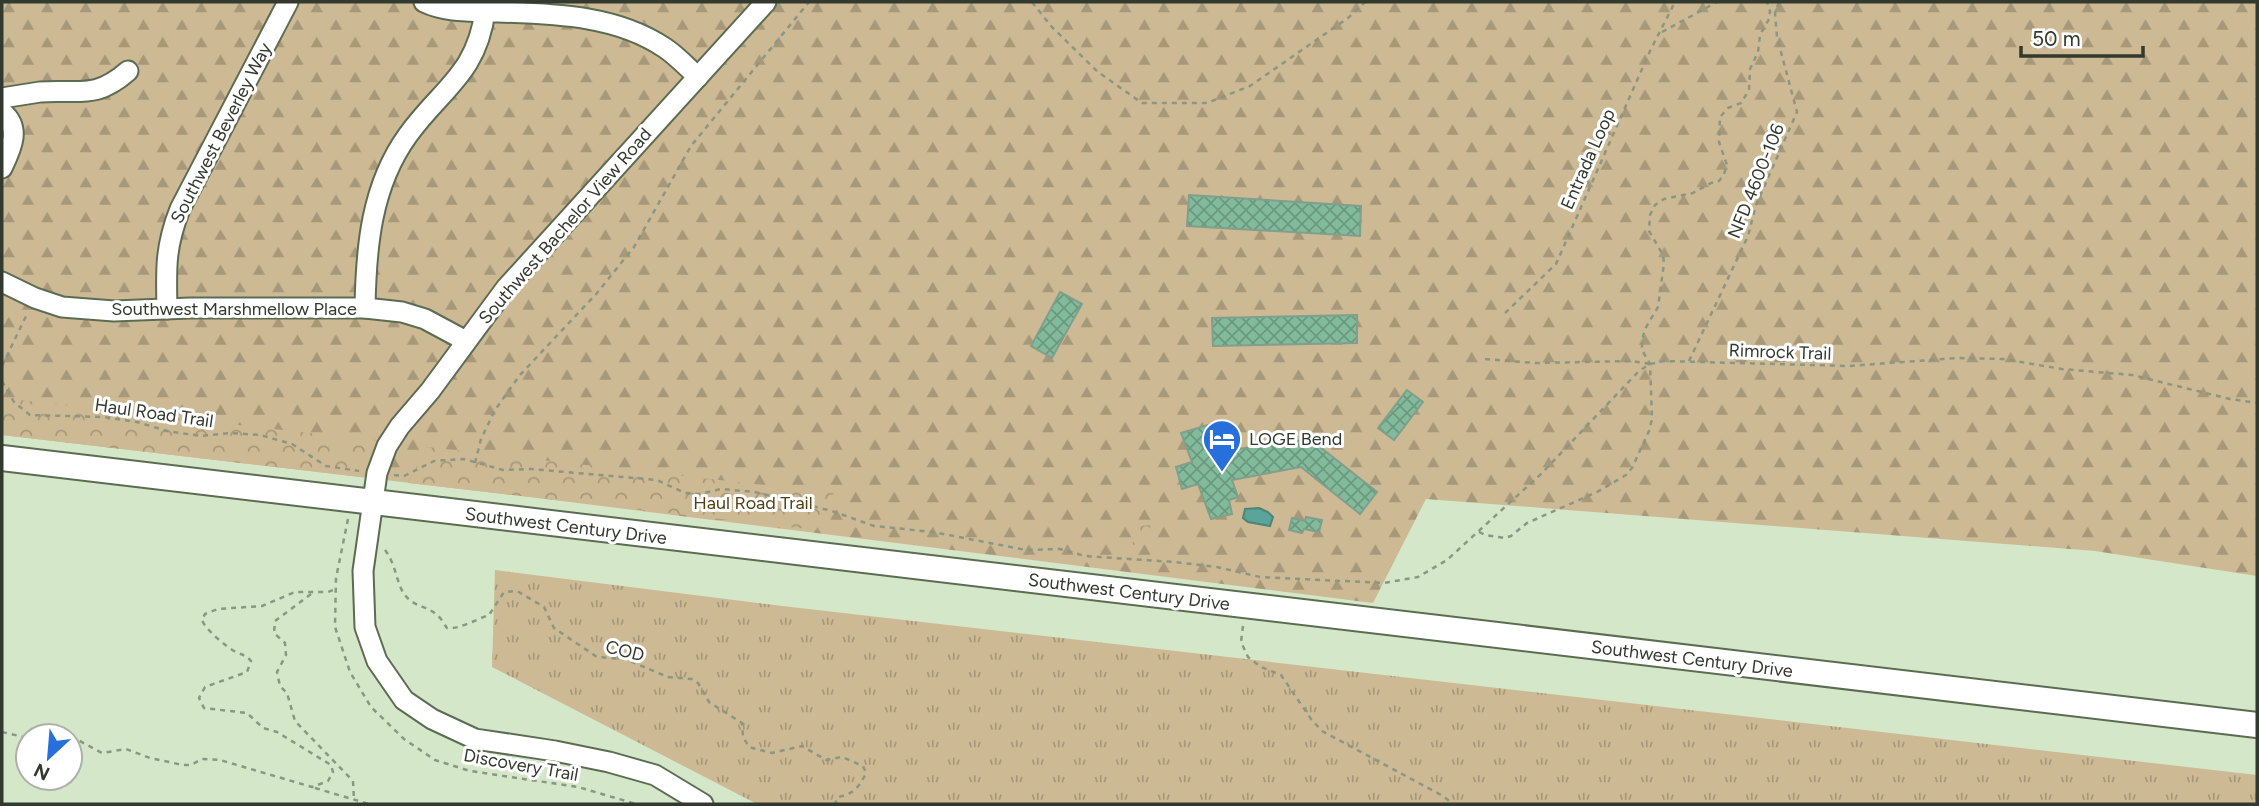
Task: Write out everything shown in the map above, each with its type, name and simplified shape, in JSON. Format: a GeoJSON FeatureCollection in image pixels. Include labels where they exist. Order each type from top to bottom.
{"type":"FeatureCollection","features":[{"type":"Feature","properties":{"kind":"main road","name":"Southwest Century Drive"},"geometry":{"type":"LineString","coordinates":[[2,458],[2257,725]]}},
{"type":"Feature","properties":{"kind":"street","name":"Southwest Beverley Way"},"geometry":{"type":"LineString","coordinates":[[167,309],[166,255],[180,209],[288,2]]}},
{"type":"Feature","properties":{"kind":"street"},"geometry":{"type":"LineString","coordinates":[[424,2],[454,9],[563,15],[623,27],[667,49],[698,77]]}},
{"type":"Feature","properties":{"kind":"street","name":"Southwest Bachelor View Road"},"geometry":{"type":"LineString","coordinates":[[703,804],[655,775],[609,762],[475,739],[432,719],[404,699],[377,661],[365,627],[363,571],[369,535],[362,502],[368,472],[506,288],[766,2]]}},
{"type":"Feature","properties":{"kind":"street"},"geometry":{"type":"LineString","coordinates":[[365,308],[367,246],[373,211],[383,184],[407,136],[462,74],[481,39],[485,11]]}},
{"type":"Feature","properties":{"kind":"street"},"geometry":{"type":"LineString","coordinates":[[2,98],[41,92],[91,92],[112,85],[128,71]]}},
{"type":"Feature","properties":{"kind":"street"},"geometry":{"type":"LineString","coordinates":[[2,111],[13,128],[14,140],[2,168]]}},
{"type":"Feature","properties":{"kind":"street","name":"Southwest Marshmellow Place"},"geometry":{"type":"LineString","coordinates":[[2,282],[62,307],[114,311],[365,308],[402,312],[425,319],[466,341]]}},
{"type":"Feature","properties":{"kind":"path"},"geometry":{"type":"LineString","coordinates":[[475,463],[481,439],[495,410],[520,375],[597,293],[634,247],[691,146],[809,2]]}},
{"type":"Feature","properties":{"kind":"path"},"geometry":{"type":"LineString","coordinates":[[1032,2],[1051,26],[1098,72],[1142,103],[1207,103],[1250,86],[1348,18],[1365,2]]}},
{"type":"Feature","properties":{"kind":"path","name":"Entrada Loop"},"geometry":{"type":"LineString","coordinates":[[1505,313],[1556,264],[1634,86],[1675,2]]}},
{"type":"Feature","properties":{"kind":"path"},"geometry":{"type":"LineString","coordinates":[[1661,32],[1717,2]]}},
{"type":"Feature","properties":{"kind":"path"},"geometry":{"type":"LineString","coordinates":[[1650,364],[1620,389],[1541,474],[1479,531],[1485,535],[1505,538],[1511,536],[1527,523],[1597,492],[1626,475],[1632,468],[1652,419],[1650,364],[1642,350],[1642,341],[1645,329],[1658,307],[1664,263],[1663,254],[1649,232],[1650,215],[1655,205],[1664,199],[1693,193],[1719,181],[1724,174],[1727,165],[1719,142],[1720,117],[1728,108],[1741,103],[1749,90],[1750,69],[1758,52],[1760,35],[1769,19],[1767,2]]}},
{"type":"Feature","properties":{"kind":"path","name":"NFD 4600-106"},"geometry":{"type":"LineString","coordinates":[[1689,361],[1748,236],[1756,205],[1797,111],[1777,37],[1776,13],[1779,2]]}},
{"type":"Feature","properties":{"kind":"path"},"geometry":{"type":"LineString","coordinates":[[2,366],[35,298]]}},
{"type":"Feature","properties":{"kind":"path","name":"Rimrock Trail"},"geometry":{"type":"LineString","coordinates":[[1485,359],[1535,363],[1650,364],[1689,361],[1849,366],[1957,358],[2003,359],[2063,369],[2132,375],[2257,403]]}},
{"type":"Feature","properties":{"kind":"path","name":"Haul Road Trail"},"geometry":{"type":"LineString","coordinates":[[2,381],[13,402],[30,415],[103,417],[201,436],[231,433],[260,435],[292,444],[326,466],[404,476],[434,461],[464,459],[503,470],[531,468],[568,474],[657,480],[685,493],[700,494],[721,489],[755,492],[832,511],[874,526],[933,532],[1026,550],[1060,549],[1084,556],[1217,567],[1260,577],[1384,583],[1418,578],[1447,560],[1479,531]]}},
{"type":"Feature","properties":{"kind":"path","name":"Discovery Trail"},"geometry":{"type":"LineString","coordinates":[[368,472],[362,502],[336,589],[335,627],[350,672],[371,708],[404,738],[435,760],[470,771],[578,787],[636,804]]}},
{"type":"Feature","properties":{"kind":"path","name":"COD"},"geometry":{"type":"LineString","coordinates":[[369,535],[393,561],[400,589],[406,597],[416,606],[434,612],[447,628],[459,628],[489,615],[504,592],[517,591],[544,607],[554,628],[597,657],[625,659],[668,677],[692,679],[698,683],[709,702],[742,723],[743,737],[750,747],[772,753],[802,746],[826,760],[842,757],[863,766],[866,773],[858,788],[850,794],[838,797],[835,804]]}},
{"type":"Feature","properties":{"kind":"path"},"geometry":{"type":"LineString","coordinates":[[312,787],[328,781],[332,772],[331,765],[277,732],[257,724],[247,713],[204,708],[199,698],[205,687],[247,672],[251,661],[248,656],[231,649],[204,627],[202,620],[205,614],[218,609],[262,606],[295,592],[328,592],[336,589]]}},
{"type":"Feature","properties":{"kind":"path"},"geometry":{"type":"LineString","coordinates":[[313,592],[275,621],[274,633],[285,643],[286,655],[277,672],[280,686],[287,693],[296,720],[353,781],[354,800]]}},
{"type":"Feature","properties":{"kind":"path"},"geometry":{"type":"LineString","coordinates":[[1246,606],[1241,642],[1248,657],[1261,667],[1282,675],[1322,731],[1443,796],[1453,804]]}},
{"type":"Feature","properties":{"kind":"path"},"geometry":{"type":"LineString","coordinates":[[84,743],[102,753],[125,749],[183,765],[202,760],[220,760],[369,804]]}},
{"type":"Feature","properties":{"kind":"green space"},"geometry":{"type":"Polygon","coordinates":[[[2,2],[2257,2],[2257,576],[2095,551],[1426,499],[1373,603],[530,497],[2,435],[2,2]]]}},
{"type":"Feature","properties":{"kind":"green space"},"geometry":{"type":"Polygon","coordinates":[[[2,398],[380,441],[361,477],[2,435],[2,398]]]}},
{"type":"Feature","properties":{"kind":"green space","name":"Haul Road Trail"},"geometry":{"type":"Polygon","coordinates":[[[427,447],[834,493],[816,530],[408,483],[427,447]]]}},
{"type":"Feature","properties":{"kind":"green space"},"geometry":{"type":"Polygon","coordinates":[[[1150,525],[1151,543],[1133,545],[1132,527],[1150,525]]]}},
{"type":"Feature","properties":{"kind":"green space"},"geometry":{"type":"Polygon","coordinates":[[[495,570],[791,607],[2257,775],[2257,804],[757,804],[492,667],[495,570]]]}},
{"type":"Feature","properties":{"kind":"water"},"geometry":{"type":"Polygon","coordinates":[[[1259,508],[1273,517],[1270,526],[1248,522],[1243,518],[1245,509],[1259,508]]]}},
{"type":"Feature","properties":{"kind":"building"},"geometry":{"type":"Polygon","coordinates":[[[1189,195],[1361,206],[1360,236],[1187,226],[1189,195]]]}},
{"type":"Feature","properties":{"kind":"building"},"geometry":{"type":"Polygon","coordinates":[[[1060,292],[1082,304],[1052,358],[1031,346],[1060,292]]]}},
{"type":"Feature","properties":{"kind":"building"},"geometry":{"type":"Polygon","coordinates":[[[1357,315],[1357,343],[1213,346],[1212,318],[1357,315]]]}},
{"type":"Feature","properties":{"kind":"building","name":"LOGE Bend"},"geometry":{"type":"Polygon","coordinates":[[[1407,390],[1423,402],[1394,440],[1378,428],[1407,390]]]}},
{"type":"Feature","properties":{"kind":"building","name":"LOGE Bend"},"geometry":{"type":"Polygon","coordinates":[[[1215,423],[1224,451],[1310,439],[1377,492],[1360,514],[1301,467],[1232,480],[1238,497],[1229,500],[1232,514],[1211,519],[1198,484],[1182,489],[1176,467],[1192,462],[1181,433],[1215,423]]]}},
{"type":"Feature","properties":{"kind":"building"},"geometry":{"type":"Polygon","coordinates":[[[1306,517],[1322,520],[1319,532],[1304,529],[1302,533],[1289,530],[1292,518],[1305,521],[1306,517]]]}},
{"type":"Feature","properties":{"kind":"place","name":"LOGE Bend"},"geometry":{"type":"Point","coordinates":[1222,473]}}]}
